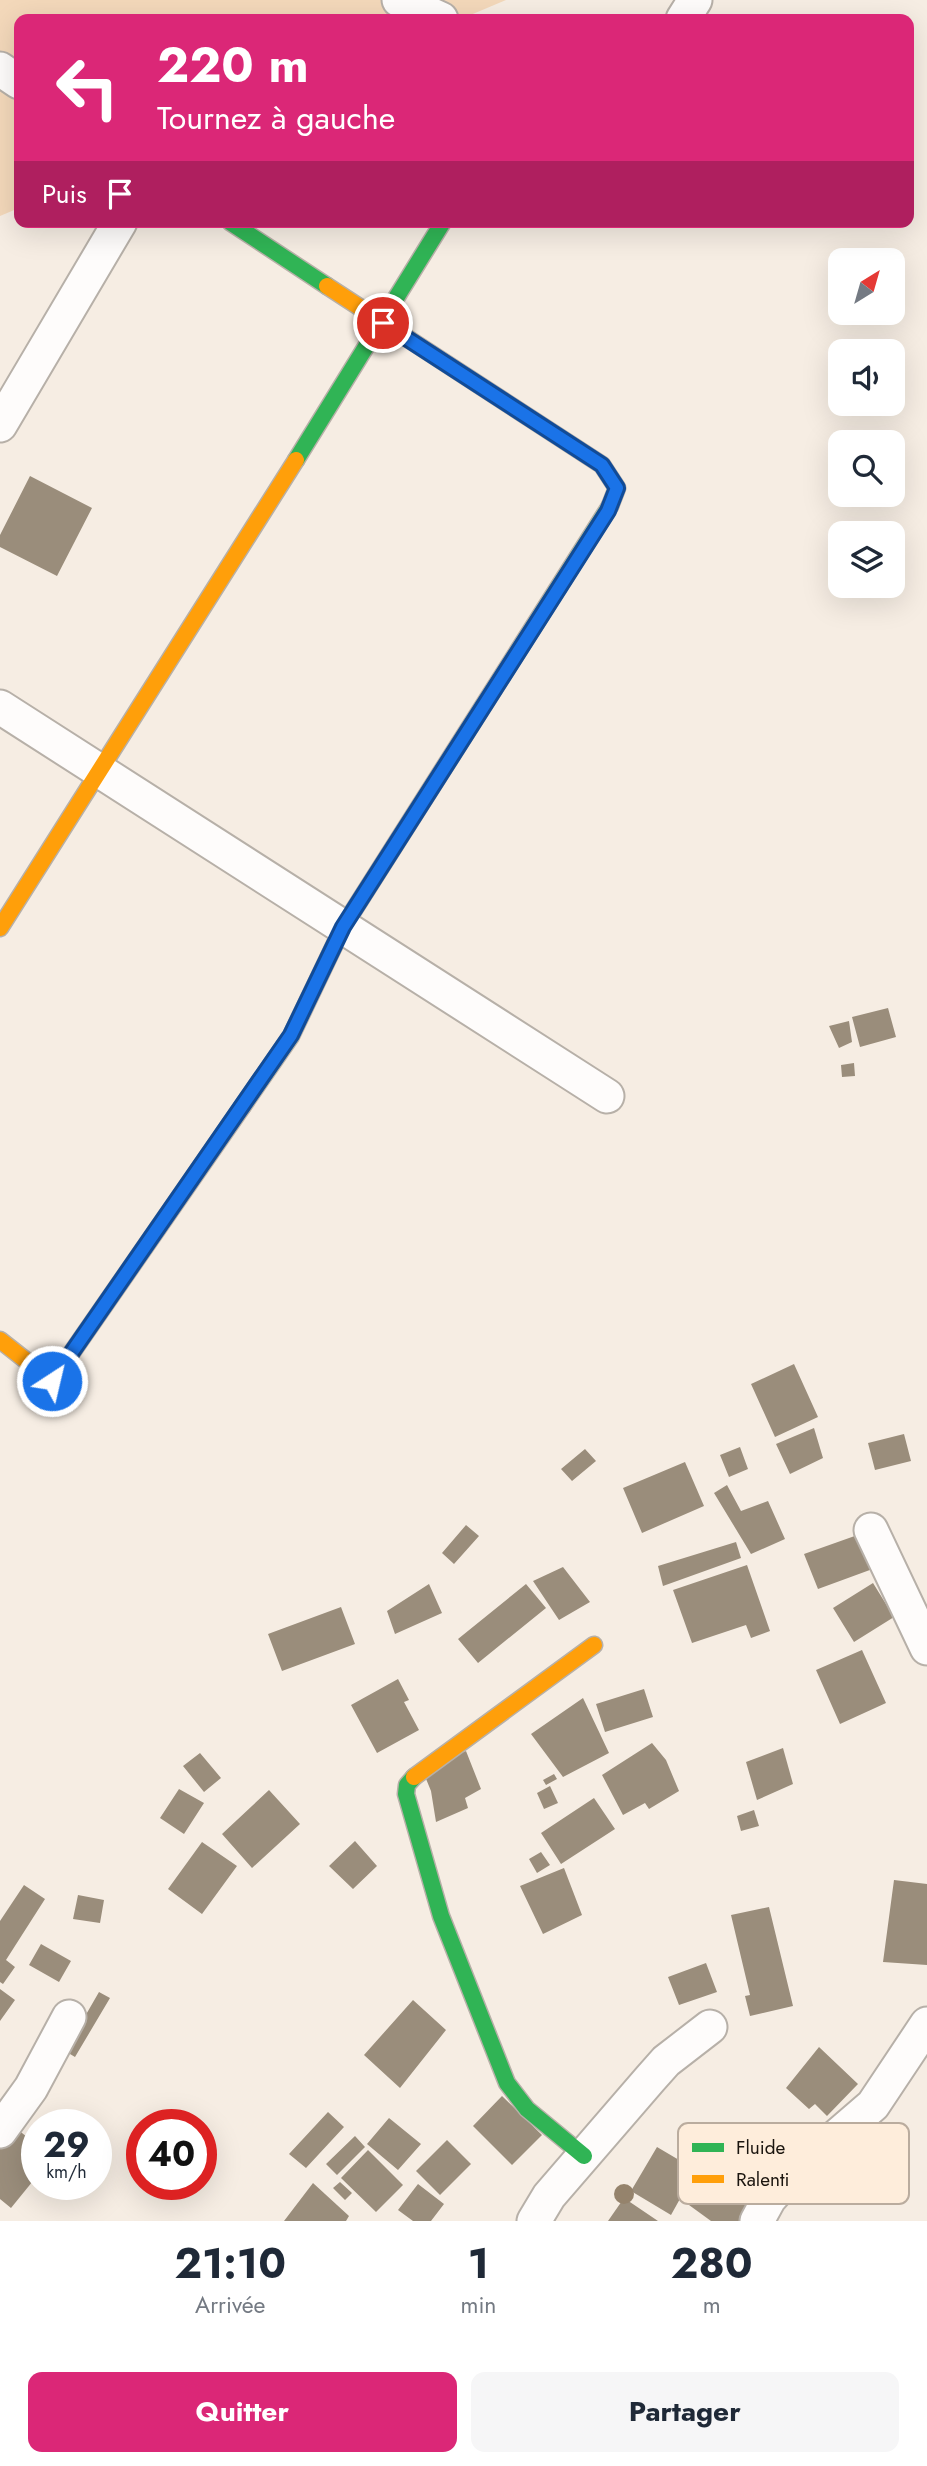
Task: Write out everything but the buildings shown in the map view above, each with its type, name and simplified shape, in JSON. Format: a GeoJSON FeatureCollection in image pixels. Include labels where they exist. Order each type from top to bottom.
{"type":"FeatureCollection","features":[{"type":"Feature","properties":{"kind":"street"},"geometry":{"type":"LineString","coordinates":[[399,0],[430,14]]}},
{"type":"Feature","properties":{"kind":"street"},"geometry":{"type":"LineString","coordinates":[[0,425],[116,228]]}},
{"type":"Feature","properties":{"kind":"street"},"geometry":{"type":"LineString","coordinates":[[0,1340],[52,1381],[291,1035],[343,927],[608,511],[617,488],[602,465],[239,228]]}},
{"type":"Feature","properties":{"kind":"street"},"geometry":{"type":"LineString","coordinates":[[0,928],[383,323],[439,228]]}},
{"type":"Feature","properties":{"kind":"street"},"geometry":{"type":"LineString","coordinates":[[0,708],[607,1096]]}},
{"type":"Feature","properties":{"kind":"street"},"geometry":{"type":"LineString","coordinates":[[871,1530],[927,1648]]}},
{"type":"Feature","properties":{"kind":"street"},"geometry":{"type":"LineString","coordinates":[[584,2155],[527,2109],[507,2083],[441,1916],[406,1794],[407,1785],[419,1771],[594,1645]]}},
{"type":"Feature","properties":{"kind":"street"},"geometry":{"type":"LineString","coordinates":[[0,2131],[31,2088],[69,2017]]}},
{"type":"Feature","properties":{"kind":"street"},"geometry":{"type":"LineString","coordinates":[[852,2123],[873,2105],[927,2024]]}},
{"type":"Feature","properties":{"kind":"street"},"geometry":{"type":"LineString","coordinates":[[534,2221],[549,2196],[666,2062],[710,2027]]}},
{"type":"Feature","properties":{"kind":"street"},"geometry":{"type":"LineString","coordinates":[[757,2221],[766,2204]]}},
{"type":"Feature","properties":{"kind":"shaded area"},"geometry":{"type":"Polygon","coordinates":[[[0,0],[506,0],[473,14],[14,14],[14,210],[0,216],[0,0]]]}},
{"type":"Feature","properties":{"kind":"traffic: fast"},"geometry":{"type":"LineString","coordinates":[[239,228],[327,286]]}},
{"type":"Feature","properties":{"kind":"traffic: fast"},"geometry":{"type":"LineString","coordinates":[[296,460],[439,228]]}},
{"type":"Feature","properties":{"kind":"traffic: fast"},"geometry":{"type":"LineString","coordinates":[[242,1107],[291,1036],[343,927],[610,506]]}},
{"type":"Feature","properties":{"kind":"traffic: fast"},"geometry":{"type":"LineString","coordinates":[[414,1777],[407,1785],[406,1794],[441,1916],[507,2083],[527,2109],[584,2156]]}},
{"type":"Feature","properties":{"kind":"traffic: slow"},"geometry":{"type":"LineString","coordinates":[[327,286],[602,465],[617,488],[610,506]]}},
{"type":"Feature","properties":{"kind":"traffic: slow"},"geometry":{"type":"LineString","coordinates":[[0,928],[296,460]]}},
{"type":"Feature","properties":{"kind":"traffic: slow"},"geometry":{"type":"LineString","coordinates":[[0,1340],[52,1381],[242,1107]]}},
{"type":"Feature","properties":{"kind":"traffic: slow"},"geometry":{"type":"LineString","coordinates":[[414,1777],[594,1645]]}},
{"type":"Feature","properties":{"kind":"route"},"geometry":{"type":"LineString","coordinates":[[52,1381],[291,1035],[343,927],[608,511],[617,488],[602,465],[383,323]]}}]}
